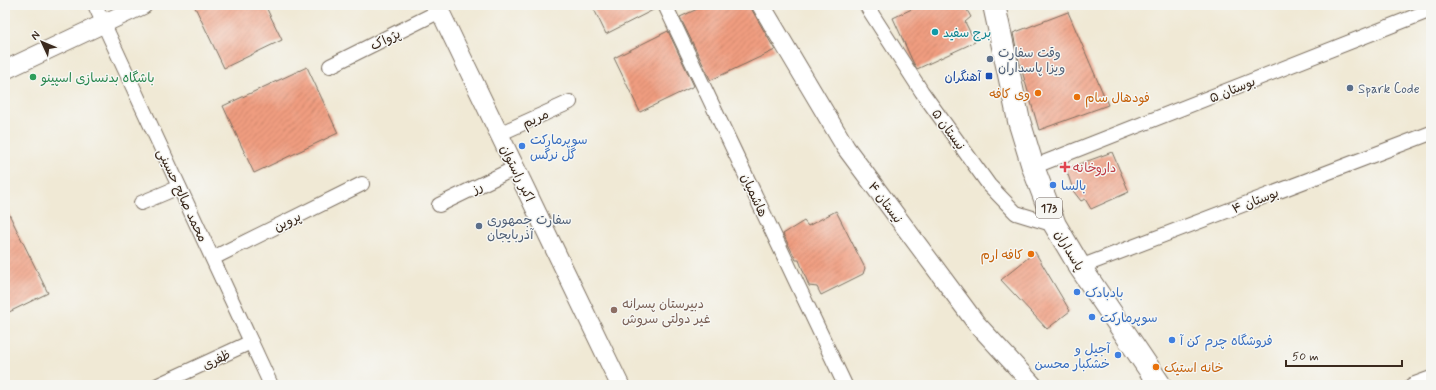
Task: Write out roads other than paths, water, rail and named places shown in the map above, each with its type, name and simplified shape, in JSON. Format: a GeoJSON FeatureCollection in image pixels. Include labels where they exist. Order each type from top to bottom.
{"type":"FeatureCollection","features":[{"type":"Feature","properties":{"kind":"main road","name":"پاسداران"},"geometry":{"type":"LineString","coordinates":[[994,5],[1019,121],[1033,167],[1055,225],[1080,267],[1160,385]]}},
{"type":"Feature","properties":{"kind":"street","name":"محمد صالح حسینی"},"geometry":{"type":"LineString","coordinates":[[95,5],[271,385]]}},
{"type":"Feature","properties":{"kind":"street"},"geometry":{"type":"LineString","coordinates":[[5,70],[143,5]]}},
{"type":"Feature","properties":{"kind":"street","name":"هاشمیان"},"geometry":{"type":"LineString","coordinates":[[666,5],[845,385]]}},
{"type":"Feature","properties":{"kind":"street","name":"نیستان ۴"},"geometry":{"type":"LineString","coordinates":[[761,5],[846,148],[976,323],[1033,385]]}},
{"type":"Feature","properties":{"kind":"street","name":"نیستان ۵"},"geometry":{"type":"LineString","coordinates":[[866,5],[922,92],[989,185],[1016,214],[1055,225]]}},
{"type":"Feature","properties":{"kind":"street","name":"پژواک"},"geometry":{"type":"LineString","coordinates":[[330,66],[438,8]]}},
{"type":"Feature","properties":{"kind":"street","name":"اکبر راستوان"},"geometry":{"type":"LineString","coordinates":[[438,8],[620,385]]}},
{"type":"Feature","properties":{"kind":"street","name":"بوستان ۵"},"geometry":{"type":"LineString","coordinates":[[1033,167],[1431,10]]}},
{"type":"Feature","properties":{"kind":"street","name":"مریم"},"geometry":{"type":"LineString","coordinates":[[499,134],[570,102]]}},
{"type":"Feature","properties":{"kind":"street","name":"بوستان ۴"},"geometry":{"type":"LineString","coordinates":[[1080,267],[1431,133]]}},
{"type":"Feature","properties":{"kind":"street","name":"رز"},"geometry":{"type":"LineString","coordinates":[[439,205],[515,168]]}},
{"type":"Feature","properties":{"kind":"street","name":"پروین"},"geometry":{"type":"LineString","coordinates":[[213,258],[362,184]]}},
{"type":"Feature","properties":{"kind":"street"},"geometry":{"type":"LineString","coordinates":[[141,203],[180,187]]}},
{"type":"Feature","properties":{"kind":"street","name":"ظفری"},"geometry":{"type":"LineString","coordinates":[[158,385],[251,342]]}},
{"type":"Feature","properties":{"kind":"street"},"geometry":{"type":"LineString","coordinates":[[1412,385],[1431,378]]}},
{"type":"Feature","properties":{"kind":"place","name":"برج سفید"},"geometry":{"type":"Point","coordinates":[935,32]}},
{"type":"Feature","properties":{"kind":"place","name":"وقت سفارت ویزا پاسداران"},"geometry":{"type":"Point","coordinates":[990,59]}},
{"type":"Feature","properties":{"kind":"place","name":"آهنگران"},"geometry":{"type":"Point","coordinates":[989,76]}},
{"type":"Feature","properties":{"kind":"place","name":"باشگاه بدنسازی اسپینو"},"geometry":{"type":"Point","coordinates":[33,77]}},
{"type":"Feature","properties":{"kind":"place","name":"Spark Code"},"geometry":{"type":"Point","coordinates":[1350,88]}},
{"type":"Feature","properties":{"kind":"place","name":"وی کافه"},"geometry":{"type":"Point","coordinates":[1038,93]}},
{"type":"Feature","properties":{"kind":"place","name":"فودهال سام"},"geometry":{"type":"Point","coordinates":[1077,97]}},
{"type":"Feature","properties":{"kind":"place","name":"سوپرمارکت گل نرگس"},"geometry":{"type":"Point","coordinates":[522,146]}},
{"type":"Feature","properties":{"kind":"place","name":"داروخانه"},"geometry":{"type":"Point","coordinates":[1065,167]}},
{"type":"Feature","properties":{"kind":"place","name":"بالسا"},"geometry":{"type":"Point","coordinates":[1053,185]}},
{"type":"Feature","properties":{"kind":"place","name":"سفارت جمهوری آذربایجان"},"geometry":{"type":"Point","coordinates":[479,226]}},
{"type":"Feature","properties":{"kind":"place","name":"کافه ارم"},"geometry":{"type":"Point","coordinates":[1031,254]}},
{"type":"Feature","properties":{"kind":"place","name":"بادبادک"},"geometry":{"type":"Point","coordinates":[1077,292]}},
{"type":"Feature","properties":{"kind":"place","name":"دبیرستان پسرانه غیر دولتی سروش"},"geometry":{"type":"Point","coordinates":[614,310]}},
{"type":"Feature","properties":{"kind":"place","name":"سوپرمارکت"},"geometry":{"type":"Point","coordinates":[1092,317]}},
{"type":"Feature","properties":{"kind":"place","name":"فروشگاه چرم کن آ"},"geometry":{"type":"Point","coordinates":[1172,340]}},
{"type":"Feature","properties":{"kind":"place","name":"آجیل و خشکبار محسن"},"geometry":{"type":"Point","coordinates":[1118,355]}},
{"type":"Feature","properties":{"kind":"place","name":"خانه استیک"},"geometry":{"type":"Point","coordinates":[1156,367]}}]}
